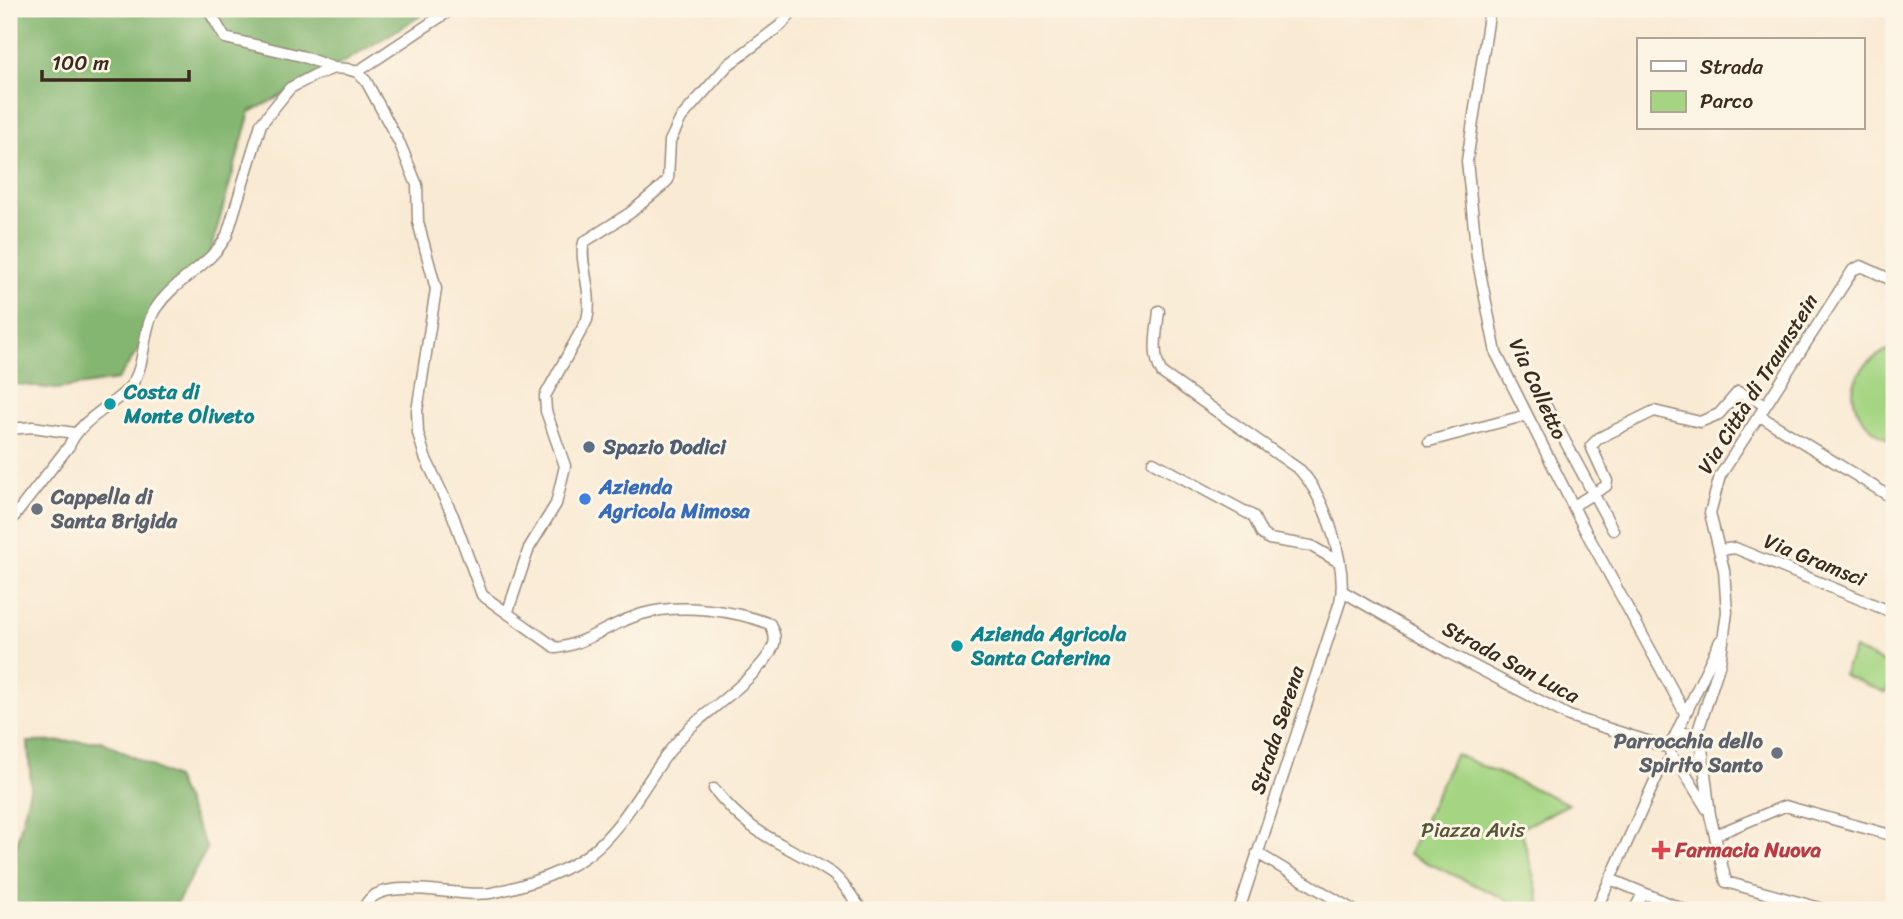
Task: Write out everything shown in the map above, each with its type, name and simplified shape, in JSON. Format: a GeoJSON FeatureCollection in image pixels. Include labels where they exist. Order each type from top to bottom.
{"type":"FeatureCollection","features":[{"type":"Feature","properties":{"kind":"street"},"geometry":{"type":"LineString","coordinates":[[208,9],[225,38],[357,72],[366,81],[400,144],[416,185],[418,222],[436,289],[417,411],[418,433],[425,457],[453,516],[482,595],[508,611],[556,648],[643,613],[703,609],[750,616],[771,624],[776,636],[767,656],[679,739],[601,844],[572,864],[495,892],[450,894],[386,888],[372,896],[364,910]]}},
{"type":"Feature","properties":{"kind":"street"},"geometry":{"type":"LineString","coordinates":[[357,72],[452,9]]}},
{"type":"Feature","properties":{"kind":"street"},"geometry":{"type":"LineString","coordinates":[[508,611],[529,548],[556,504],[565,466],[546,411],[545,396],[587,320],[590,291],[583,254],[584,242],[630,213],[662,187],[668,180],[670,141],[681,118],[734,60],[781,25],[794,9]]}},
{"type":"Feature","properties":{"kind":"street","name":"Via Colletto"},"geometry":{"type":"LineString","coordinates":[[1490,9],[1467,161],[1477,257],[1496,353],[1573,506],[1685,713]]}},
{"type":"Feature","properties":{"kind":"street"},"geometry":{"type":"LineString","coordinates":[[9,523],[69,446],[74,433],[128,389],[136,377],[155,309],[220,249],[227,235],[261,124],[270,109],[290,88],[334,68]]}},
{"type":"Feature","properties":{"kind":"street","name":"Via Città di Traunstein"},"geometry":{"type":"LineString","coordinates":[[1696,737],[1720,663],[1724,632],[1727,591],[1710,513],[1712,496],[1720,476],[1853,270],[1861,266],[1894,281]]}},
{"type":"Feature","properties":{"kind":"street","name":"Strada Serena"},"geometry":{"type":"LineString","coordinates":[[1159,311],[1155,342],[1157,365],[1162,373],[1300,470],[1319,496],[1339,562],[1342,591],[1239,910]]}},
{"type":"Feature","properties":{"kind":"street"},"geometry":{"type":"LineString","coordinates":[[1573,506],[1603,491],[1606,481],[1591,446],[1599,438],[1654,411],[1700,422],[1711,419],[1738,391],[1766,405]]}},
{"type":"Feature","properties":{"kind":"street"},"geometry":{"type":"LineString","coordinates":[[1546,406],[1613,530]]}},
{"type":"Feature","properties":{"kind":"street"},"geometry":{"type":"LineString","coordinates":[[1429,441],[1527,415]]}},
{"type":"Feature","properties":{"kind":"street"},"geometry":{"type":"LineString","coordinates":[[1760,416],[1894,499]]}},
{"type":"Feature","properties":{"kind":"street"},"geometry":{"type":"LineString","coordinates":[[9,429],[33,427],[74,433]]}},
{"type":"Feature","properties":{"kind":"street"},"geometry":{"type":"LineString","coordinates":[[1153,462],[1253,516],[1262,534],[1269,539],[1311,546],[1339,562]]}},
{"type":"Feature","properties":{"kind":"street","name":"Via Gramsci"},"geometry":{"type":"LineString","coordinates":[[1720,550],[1735,548],[1894,613]]}},
{"type":"Feature","properties":{"kind":"street","name":"Strada San Luca"},"geometry":{"type":"LineString","coordinates":[[1342,591],[1451,654],[1569,716],[1673,756]]}},
{"type":"Feature","properties":{"kind":"street","name":"Via Città di Traunstein"},"geometry":{"type":"LineString","coordinates":[[1675,736],[1724,632]]}},
{"type":"Feature","properties":{"kind":"street"},"geometry":{"type":"LineString","coordinates":[[1597,910],[1659,772],[1673,756],[1675,736],[1688,733],[1696,737],[1702,748],[1710,815],[1726,882],[1827,910]]}},
{"type":"Feature","properties":{"kind":"street"},"geometry":{"type":"LineString","coordinates":[[1673,756],[1693,764],[1700,757],[1702,748]]}},
{"type":"Feature","properties":{"kind":"street"},"geometry":{"type":"LineString","coordinates":[[1673,756],[1710,815]]}},
{"type":"Feature","properties":{"kind":"street"},"geometry":{"type":"LineString","coordinates":[[714,789],[741,820],[758,834],[833,874],[862,910]]}},
{"type":"Feature","properties":{"kind":"street"},"geometry":{"type":"LineString","coordinates":[[1715,835],[1785,806],[1894,836]]}},
{"type":"Feature","properties":{"kind":"street"},"geometry":{"type":"LineString","coordinates":[[1257,853],[1353,910]]}},
{"type":"Feature","properties":{"kind":"street"},"geometry":{"type":"LineString","coordinates":[[1611,879],[1685,910]]}},
{"type":"Feature","properties":{"kind":"street"},"geometry":{"type":"LineString","coordinates":[[1634,910],[1643,894]]}},
{"type":"Feature","properties":{"kind":"green space"},"geometry":{"type":"Polygon","coordinates":[[[9,9],[432,9],[334,68],[250,112],[209,257],[157,312],[139,349],[117,380],[56,389],[9,383],[9,9]]]}},
{"type":"Feature","properties":{"kind":"green space"},"geometry":{"type":"Polygon","coordinates":[[[1889,349],[1894,349],[1894,444],[1867,424],[1854,401],[1853,390],[1861,371],[1868,363],[1889,349]]]}},
{"type":"Feature","properties":{"kind":"green space"},"geometry":{"type":"Polygon","coordinates":[[[1854,649],[1894,667],[1886,693],[1843,675],[1854,649]]]}},
{"type":"Feature","properties":{"kind":"green space"},"geometry":{"type":"Polygon","coordinates":[[[101,741],[175,778],[207,849],[173,910],[9,910],[9,876],[31,785],[28,742],[101,741]]]}},
{"type":"Feature","properties":{"kind":"green space","name":"Piazza Avis"},"geometry":{"type":"Polygon","coordinates":[[[1455,754],[1569,804],[1521,828],[1542,910],[1528,910],[1409,854],[1455,754]]]}},
{"type":"Feature","properties":{"kind":"place","name":"Costa di Monte Oliveto"},"geometry":{"type":"Point","coordinates":[110,404]}},
{"type":"Feature","properties":{"kind":"place","name":"Spazio Dodici"},"geometry":{"type":"Point","coordinates":[589,447]}},
{"type":"Feature","properties":{"kind":"place","name":"Azienda Agricola Mimosa"},"geometry":{"type":"Point","coordinates":[585,499]}},
{"type":"Feature","properties":{"kind":"place","name":"Cappella di Santa Brigida"},"geometry":{"type":"Point","coordinates":[37,509]}},
{"type":"Feature","properties":{"kind":"place","name":"Azienda Agricola Santa Caterina"},"geometry":{"type":"Point","coordinates":[957,646]}},
{"type":"Feature","properties":{"kind":"place","name":"Parrocchia dello Spirito Santo"},"geometry":{"type":"Point","coordinates":[1777,753]}},
{"type":"Feature","properties":{"kind":"place","name":"Farmacia Nuova"},"geometry":{"type":"Point","coordinates":[1661,850]}}]}
